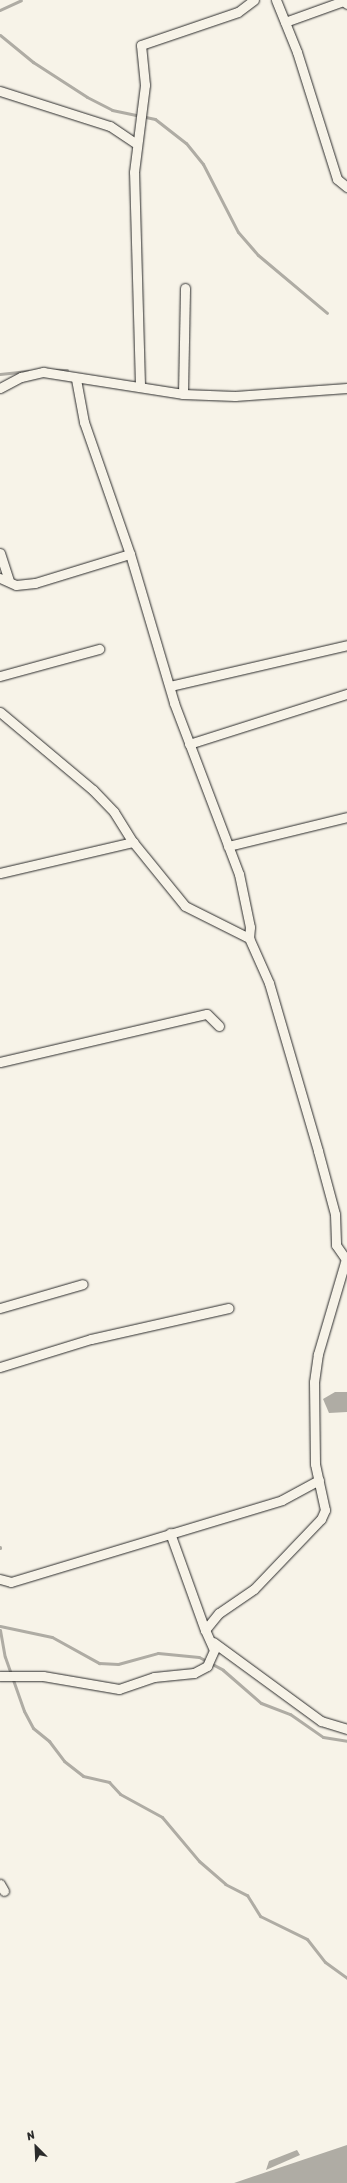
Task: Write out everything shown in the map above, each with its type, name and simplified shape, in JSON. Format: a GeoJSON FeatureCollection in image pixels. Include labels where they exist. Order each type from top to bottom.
{"type":"FeatureCollection","features":[{"type":"Feature","properties":{"kind":"street"},"geometry":{"type":"LineString","coordinates":[[140,385],[134,172],[139,117],[145,85],[141,45],[238,12],[254,0]]}},
{"type":"Feature","properties":{"kind":"street"},"geometry":{"type":"LineString","coordinates":[[276,0],[285,22],[337,179],[347,187]]}},
{"type":"Feature","properties":{"kind":"street"},"geometry":{"type":"LineString","coordinates":[[285,22],[343,1],[347,4]]}},
{"type":"Feature","properties":{"kind":"street"},"geometry":{"type":"LineString","coordinates":[[0,91],[110,126],[137,144]]}},
{"type":"Feature","properties":{"kind":"street"},"geometry":{"type":"LineString","coordinates":[[183,394],[185,288]]}},
{"type":"Feature","properties":{"kind":"street"},"geometry":{"type":"LineString","coordinates":[[0,388],[21,377],[43,372],[76,379],[140,385],[183,394],[235,396],[347,388]]}},
{"type":"Feature","properties":{"kind":"street"},"geometry":{"type":"LineString","coordinates":[[76,379],[101,477],[130,554],[189,744],[239,874],[250,927],[249,938],[269,984],[308,1114],[335,1214],[336,1245],[346,1261],[314,1382],[315,1464],[325,1510],[321,1519],[254,1589],[219,1613],[205,1630]]}},
{"type":"Feature","properties":{"kind":"street"},"geometry":{"type":"LineString","coordinates":[[0,553],[5,579],[16,585],[35,583],[130,554]]}},
{"type":"Feature","properties":{"kind":"street"},"geometry":{"type":"LineString","coordinates":[[170,686],[347,646]]}},
{"type":"Feature","properties":{"kind":"street"},"geometry":{"type":"LineString","coordinates":[[0,676],[99,649]]}},
{"type":"Feature","properties":{"kind":"street"},"geometry":{"type":"LineString","coordinates":[[189,744],[347,694]]}},
{"type":"Feature","properties":{"kind":"street"},"geometry":{"type":"LineString","coordinates":[[0,712],[93,790],[114,812],[133,842],[185,906],[249,938]]}},
{"type":"Feature","properties":{"kind":"street"},"geometry":{"type":"LineString","coordinates":[[228,846],[347,817]]}},
{"type":"Feature","properties":{"kind":"street"},"geometry":{"type":"LineString","coordinates":[[0,873],[133,842]]}},
{"type":"Feature","properties":{"kind":"street"},"geometry":{"type":"LineString","coordinates":[[0,1062],[207,1014],[219,1026]]}},
{"type":"Feature","properties":{"kind":"street"},"geometry":{"type":"LineString","coordinates":[[0,1308],[83,1284]]}},
{"type":"Feature","properties":{"kind":"street"},"geometry":{"type":"LineString","coordinates":[[0,1367],[91,1339],[229,1308]]}},
{"type":"Feature","properties":{"kind":"street"},"geometry":{"type":"LineString","coordinates":[[0,1579],[11,1582],[282,1500],[319,1480]]}},
{"type":"Feature","properties":{"kind":"street"},"geometry":{"type":"LineString","coordinates":[[170,1533],[205,1630],[213,1642],[321,1721],[347,1729]]}},
{"type":"Feature","properties":{"kind":"street"},"geometry":{"type":"LineString","coordinates":[[0,1676],[43,1676],[119,1689],[154,1677],[194,1673],[209,1662],[213,1642]]}},
{"type":"Feature","properties":{"kind":"shaded area"},"geometry":{"type":"Polygon","coordinates":[[[335,1392],[347,1392],[347,1412],[329,1413],[323,1399],[335,1392]]]}},
{"type":"Feature","properties":{"kind":"shaded area"},"geometry":{"type":"Polygon","coordinates":[[[347,2145],[347,2183],[234,2183],[347,2145]]]}},
{"type":"Feature","properties":{"kind":"shaded area"},"geometry":{"type":"Polygon","coordinates":[[[297,2150],[300,2155],[266,2170],[269,2161],[297,2150]]]}},
{"type":"Feature","properties":{"kind":"waterway"},"geometry":{"type":"LineString","coordinates":[[0,10],[21,0]]}},
{"type":"Feature","properties":{"kind":"waterway"},"geometry":{"type":"LineString","coordinates":[[0,35],[33,62],[87,97],[112,110],[155,119],[186,143],[203,164],[238,232],[258,255],[327,313]]}},
{"type":"Feature","properties":{"kind":"waterway"},"geometry":{"type":"LineString","coordinates":[[56,370],[67,370]]}},
{"type":"Feature","properties":{"kind":"waterway"},"geometry":{"type":"LineString","coordinates":[[0,374],[28,371]]}},
{"type":"Feature","properties":{"kind":"waterway"},"geometry":{"type":"LineString","coordinates":[[0,1626],[52,1637],[99,1663],[118,1664],[158,1653],[199,1657],[223,1670],[261,1703],[290,1714],[323,1737],[347,1741]]}},
{"type":"Feature","properties":{"kind":"waterway"},"geometry":{"type":"LineString","coordinates":[[0,1630],[5,1657],[24,1711],[33,1728],[49,1741],[64,1761],[83,1776],[109,1782],[120,1794],[162,1817],[199,1861],[225,1884],[247,1895],[260,1916],[307,1939],[325,1962],[347,1978]]}}]}
